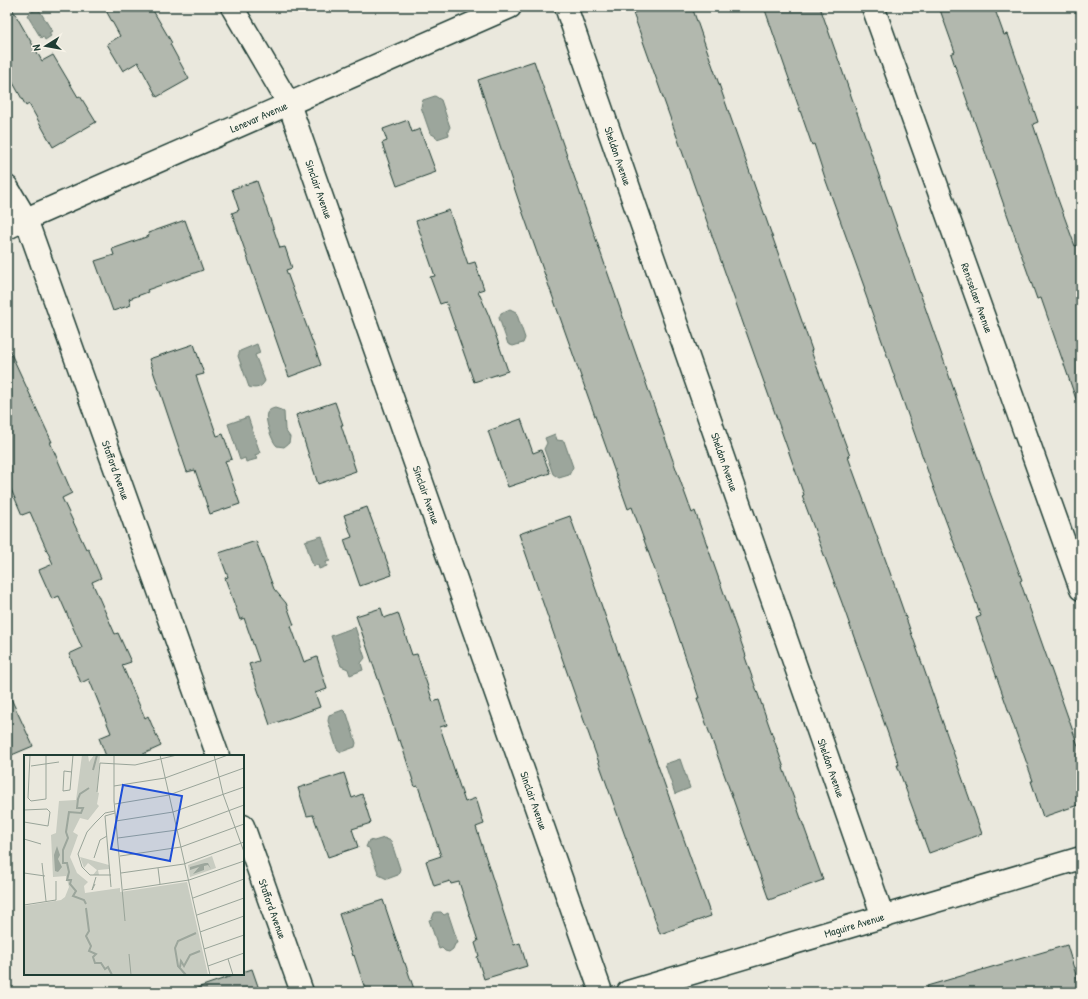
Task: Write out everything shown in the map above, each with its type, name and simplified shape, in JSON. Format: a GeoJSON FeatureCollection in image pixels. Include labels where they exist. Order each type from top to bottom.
{"type":"FeatureCollection","features":[{"type":"Feature","properties":{"kind":"street","name":"Sinclair Avenue"},"geometry":{"type":"LineString","coordinates":[[232,7],[289,104],[601,992]]}},
{"type":"Feature","properties":{"kind":"street","name":"Lenevar Avenue"},"geometry":{"type":"LineString","coordinates":[[7,228],[510,7]]}},
{"type":"Feature","properties":{"kind":"street","name":"Sheldon Avenue"},"geometry":{"type":"LineString","coordinates":[[566,7],[883,916]]}},
{"type":"Feature","properties":{"kind":"street","name":"Rensselaer Avenue"},"geometry":{"type":"LineString","coordinates":[[874,7],[1081,589]]}},
{"type":"Feature","properties":{"kind":"street","name":"Stafford Avenue"},"geometry":{"type":"LineString","coordinates":[[7,186],[26,219],[218,755]]}},
{"type":"Feature","properties":{"kind":"street","name":"Stafford Avenue"},"geometry":{"type":"LineString","coordinates":[[244,829],[302,992]]}},
{"type":"Feature","properties":{"kind":"street","name":"Maguire Avenue"},"geometry":{"type":"LineString","coordinates":[[628,992],[1081,858]]}},
{"type":"Feature","properties":{"kind":"shaded area"},"geometry":{"type":"Polygon","coordinates":[[[38,8],[52,31],[49,33],[51,36],[45,40],[43,36],[41,38],[27,15],[38,8]]]}},
{"type":"Feature","properties":{"kind":"shaded area"},"geometry":{"type":"Polygon","coordinates":[[[435,96],[441,100],[450,127],[448,131],[449,135],[437,139],[430,133],[421,107],[423,100],[435,96]]]}},
{"type":"Feature","properties":{"kind":"shaded area"},"geometry":{"type":"Polygon","coordinates":[[[510,309],[516,312],[525,338],[523,343],[513,346],[508,344],[499,318],[501,313],[510,309]]]}},
{"type":"Feature","properties":{"kind":"shaded area"},"geometry":{"type":"Polygon","coordinates":[[[257,344],[260,353],[255,355],[265,381],[260,387],[254,388],[249,387],[238,356],[240,351],[257,344]]]}},
{"type":"Feature","properties":{"kind":"shaded area"},"geometry":{"type":"Polygon","coordinates":[[[275,408],[284,412],[285,430],[290,437],[289,443],[284,447],[277,446],[275,444],[268,425],[266,416],[267,413],[275,408]]]}},
{"type":"Feature","properties":{"kind":"shaded area"},"geometry":{"type":"Polygon","coordinates":[[[248,417],[260,453],[255,455],[257,459],[246,462],[245,458],[240,460],[228,424],[248,417]]]}},
{"type":"Feature","properties":{"kind":"shaded area"},"geometry":{"type":"Polygon","coordinates":[[[555,434],[557,440],[564,441],[573,467],[569,475],[559,478],[553,474],[544,449],[547,443],[545,438],[555,434]]]}},
{"type":"Feature","properties":{"kind":"shaded area"},"geometry":{"type":"Polygon","coordinates":[[[322,536],[330,561],[326,562],[327,566],[319,569],[318,565],[313,566],[305,541],[322,536]]]}},
{"type":"Feature","properties":{"kind":"shaded area"},"geometry":{"type":"Polygon","coordinates":[[[355,627],[365,658],[361,663],[363,670],[350,675],[348,669],[341,666],[331,636],[355,627]]]}},
{"type":"Feature","properties":{"kind":"shaded area"},"geometry":{"type":"Polygon","coordinates":[[[343,710],[347,714],[356,743],[355,747],[341,752],[337,749],[328,721],[329,715],[343,710]]]}},
{"type":"Feature","properties":{"kind":"shaded area"},"geometry":{"type":"Polygon","coordinates":[[[680,759],[690,788],[675,794],[665,764],[680,759]]]}},
{"type":"Feature","properties":{"kind":"shaded area"},"geometry":{"type":"Polygon","coordinates":[[[384,838],[391,841],[400,869],[398,875],[387,879],[379,875],[369,848],[366,847],[369,840],[374,841],[384,838]]]}},
{"type":"Feature","properties":{"kind":"shaded area"},"geometry":{"type":"Polygon","coordinates":[[[441,912],[444,915],[448,913],[458,943],[455,944],[453,949],[449,952],[442,948],[439,949],[429,920],[432,919],[434,913],[441,912]]]}},
{"type":"Feature","properties":{"kind":"building"},"geometry":{"type":"Polygon","coordinates":[[[7,7],[11,7],[42,61],[53,55],[78,97],[80,96],[96,122],[53,147],[29,104],[26,106],[7,72],[7,7]]]}},
{"type":"Feature","properties":{"kind":"building"},"geometry":{"type":"Polygon","coordinates":[[[104,7],[151,7],[172,43],[170,44],[189,79],[157,97],[138,62],[123,71],[107,44],[120,36],[104,7]]]}},
{"type":"Feature","properties":{"kind":"building"},"geometry":{"type":"Polygon","coordinates":[[[649,7],[692,7],[812,350],[811,351],[850,456],[848,457],[982,834],[929,853],[633,13],[649,7]]]}},
{"type":"Feature","properties":{"kind":"building"},"geometry":{"type":"Polygon","coordinates":[[[764,7],[820,7],[1022,580],[1020,581],[1081,754],[1081,804],[1043,817],[1031,781],[1033,781],[976,618],[981,616],[934,489],[814,144],[812,145],[764,7]]]}},
{"type":"Feature","properties":{"kind":"building"},"geometry":{"type":"Polygon","coordinates":[[[939,7],[994,7],[1004,35],[1008,34],[1038,122],[1033,124],[1056,194],[1075,246],[1081,244],[1081,402],[1077,402],[1041,298],[1037,299],[957,72],[951,54],[955,52],[939,7]]]}},
{"type":"Feature","properties":{"kind":"building"},"geometry":{"type":"Polygon","coordinates":[[[534,61],[671,455],[692,513],[695,511],[823,880],[769,900],[697,698],[699,698],[673,620],[632,507],[628,509],[519,202],[478,80],[534,61]]]}},
{"type":"Feature","properties":{"kind":"building"},"geometry":{"type":"Polygon","coordinates":[[[408,120],[412,132],[420,129],[436,172],[397,186],[382,143],[387,141],[383,129],[408,120]]]}},
{"type":"Feature","properties":{"kind":"building"},"geometry":{"type":"Polygon","coordinates":[[[257,181],[280,248],[285,247],[292,268],[286,270],[321,365],[289,377],[232,213],[239,210],[232,189],[257,181]]]}},
{"type":"Feature","properties":{"kind":"building"},"geometry":{"type":"Polygon","coordinates":[[[449,210],[468,264],[475,262],[484,289],[478,291],[489,316],[508,371],[474,382],[446,302],[440,304],[430,277],[435,276],[416,221],[449,210]]]}},
{"type":"Feature","properties":{"kind":"building"},"geometry":{"type":"Polygon","coordinates":[[[185,220],[203,270],[147,290],[148,292],[129,299],[131,305],[113,311],[95,261],[114,255],[112,249],[149,236],[148,233],[185,220]]]}},
{"type":"Feature","properties":{"kind":"building"},"geometry":{"type":"Polygon","coordinates":[[[194,344],[204,374],[196,376],[217,436],[223,434],[232,459],[225,461],[240,504],[210,514],[195,470],[187,472],[149,359],[194,344]]]}},
{"type":"Feature","properties":{"kind":"building"},"geometry":{"type":"Polygon","coordinates":[[[7,345],[52,442],[50,442],[72,493],[62,498],[86,549],[88,548],[101,578],[92,582],[115,634],[118,633],[131,662],[122,665],[145,718],[148,716],[161,746],[141,755],[106,755],[99,738],[111,733],[89,679],[81,683],[69,654],[82,648],[59,596],[52,599],[39,570],[53,564],[30,512],[22,515],[7,480],[7,345]]]}},
{"type":"Feature","properties":{"kind":"building"},"geometry":{"type":"Polygon","coordinates":[[[335,402],[356,471],[318,484],[296,415],[335,402]]]}},
{"type":"Feature","properties":{"kind":"building"},"geometry":{"type":"Polygon","coordinates":[[[521,419],[533,453],[541,450],[550,473],[508,487],[488,431],[521,419]]]}},
{"type":"Feature","properties":{"kind":"building"},"geometry":{"type":"Polygon","coordinates":[[[367,507],[392,575],[360,586],[344,540],[352,537],[344,515],[367,507]]]}},
{"type":"Feature","properties":{"kind":"building"},"geometry":{"type":"Polygon","coordinates":[[[570,516],[711,916],[660,934],[519,534],[570,516]]]}},
{"type":"Feature","properties":{"kind":"building"},"geometry":{"type":"Polygon","coordinates":[[[256,541],[274,589],[286,603],[294,625],[291,626],[304,662],[317,657],[327,689],[315,693],[320,707],[270,725],[249,664],[259,661],[244,618],[240,620],[225,578],[228,577],[219,553],[256,541]]]}},
{"type":"Feature","properties":{"kind":"building"},"geometry":{"type":"Polygon","coordinates":[[[381,608],[384,618],[398,613],[412,655],[417,654],[433,702],[439,700],[447,725],[440,727],[465,802],[476,798],[484,824],[476,827],[514,945],[520,943],[527,966],[484,979],[477,957],[479,956],[475,943],[478,941],[459,882],[451,884],[450,881],[434,886],[426,861],[441,856],[418,786],[415,787],[400,740],[398,741],[391,716],[356,616],[381,608]]]}},
{"type":"Feature","properties":{"kind":"building"},"geometry":{"type":"Polygon","coordinates":[[[7,690],[33,746],[7,757],[7,690]]]}},
{"type":"Feature","properties":{"kind":"building"},"geometry":{"type":"Polygon","coordinates":[[[344,773],[352,798],[362,794],[371,823],[352,829],[358,847],[328,857],[313,815],[307,816],[298,788],[344,773]]]}},
{"type":"Feature","properties":{"kind":"building"},"geometry":{"type":"Polygon","coordinates":[[[383,900],[415,992],[366,992],[354,955],[353,956],[339,914],[383,900]]]}},
{"type":"Feature","properties":{"kind":"building"},"geometry":{"type":"Polygon","coordinates":[[[1067,945],[1081,992],[928,992],[927,986],[1067,945]]]}},
{"type":"Feature","properties":{"kind":"building"},"geometry":{"type":"Polygon","coordinates":[[[252,969],[260,992],[194,992],[194,989],[234,975],[244,975],[244,972],[252,969]]]}}]}
